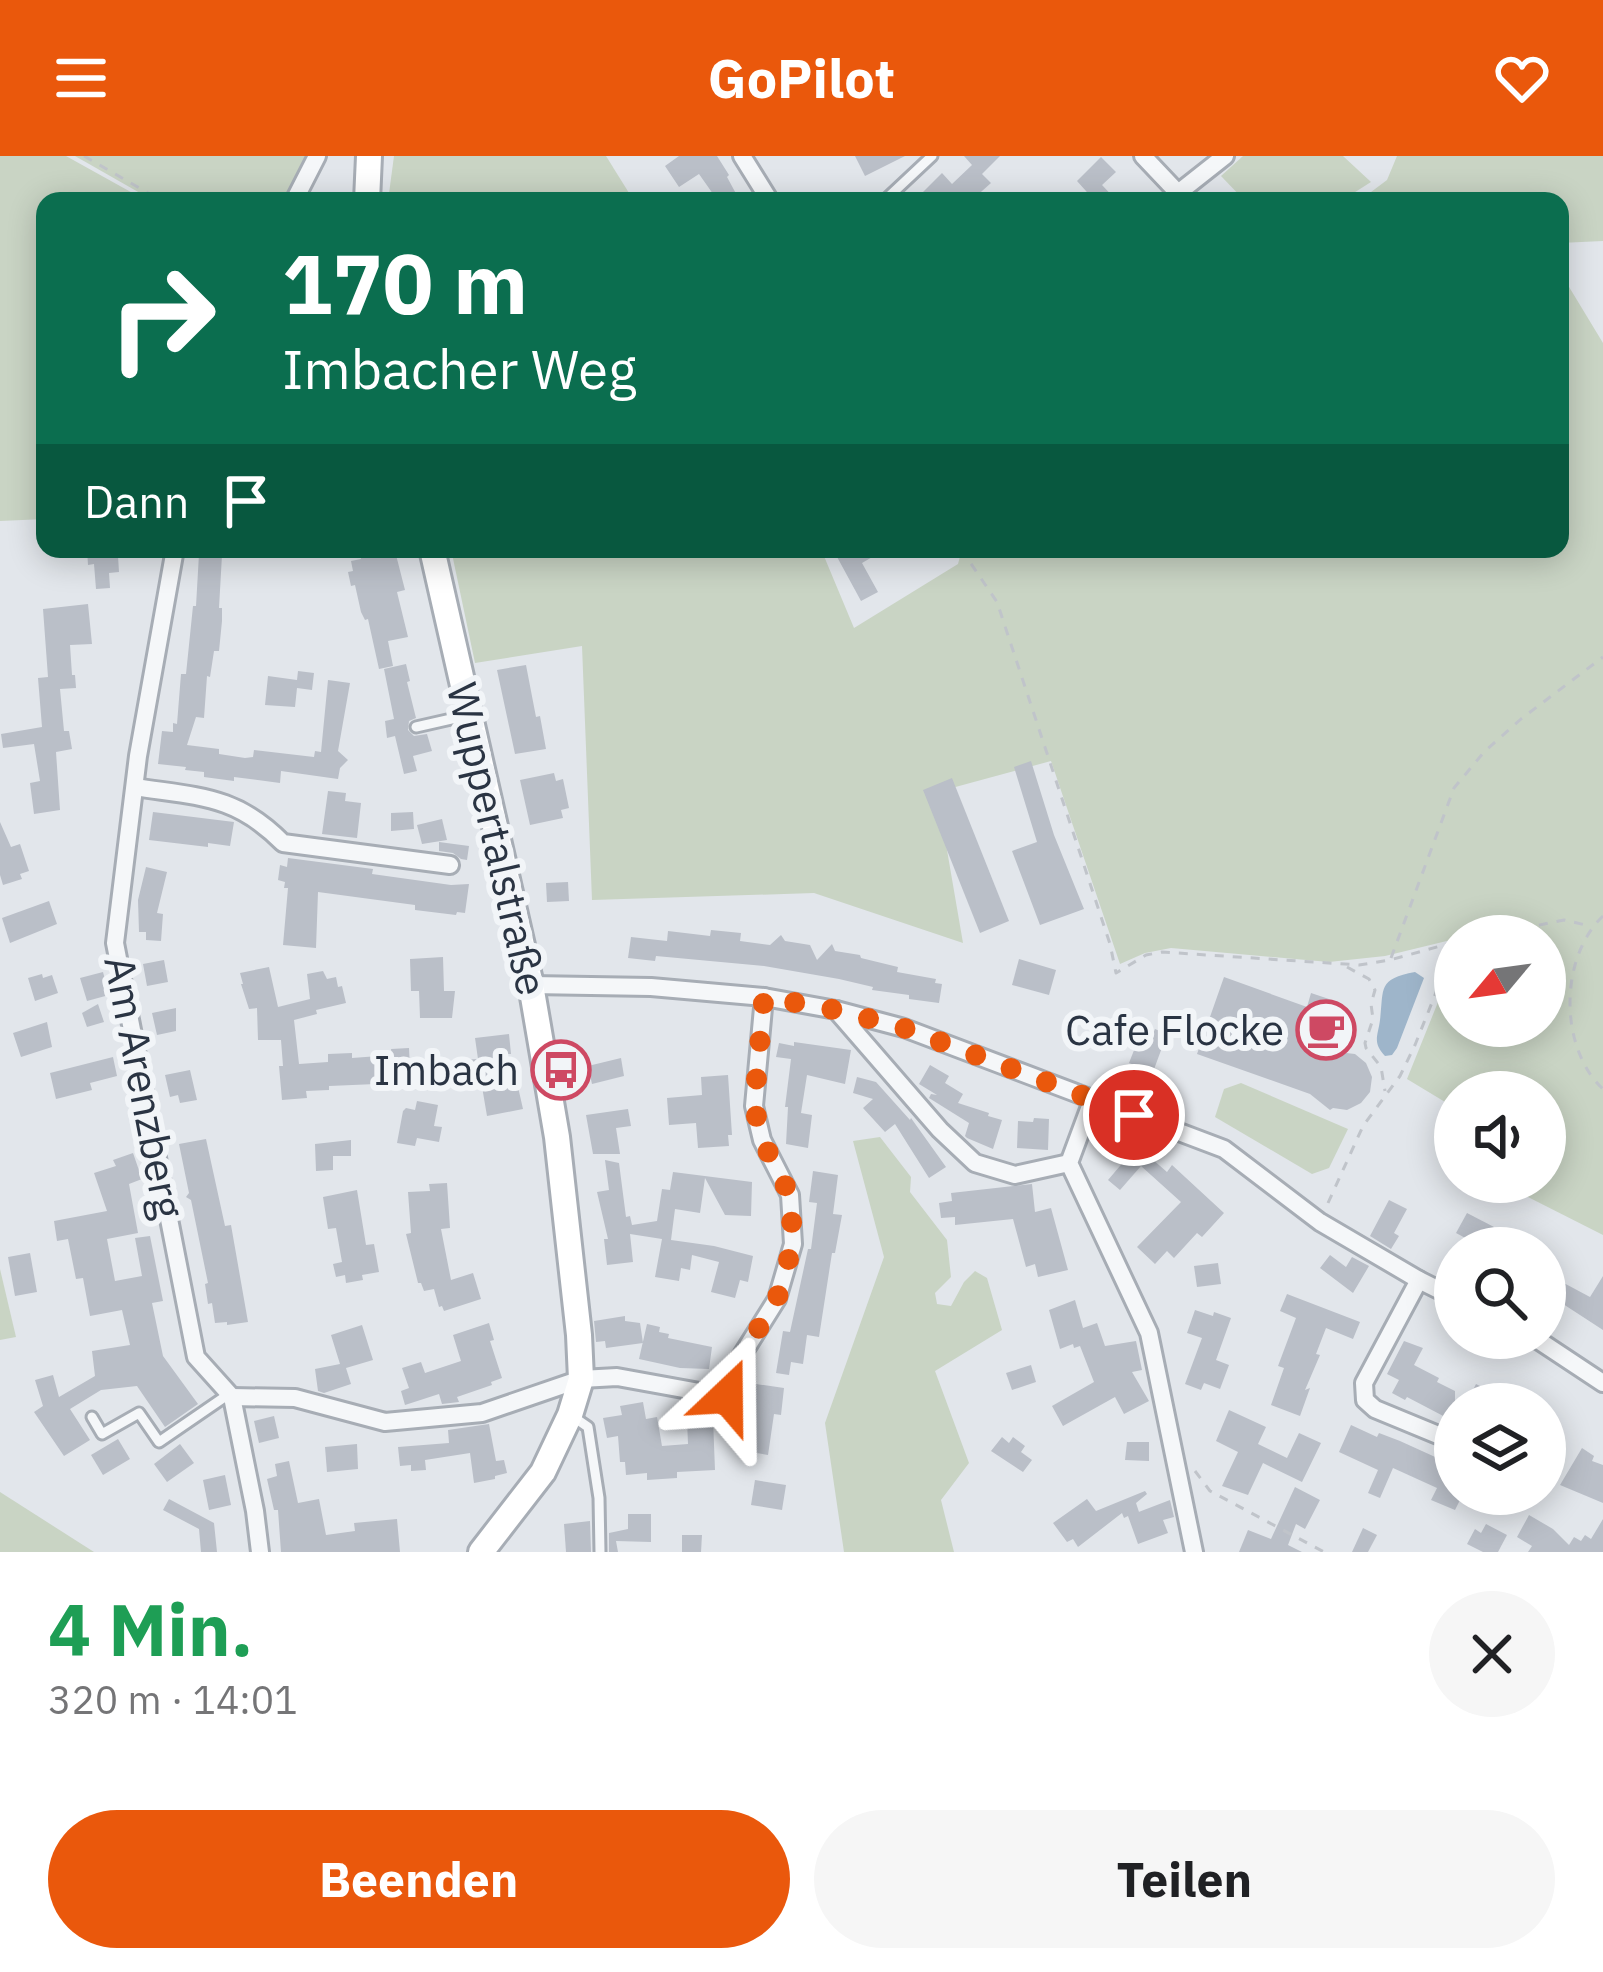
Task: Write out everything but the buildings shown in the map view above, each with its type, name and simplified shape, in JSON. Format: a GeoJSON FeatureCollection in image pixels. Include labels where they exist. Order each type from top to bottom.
{"type":"FeatureCollection","features":[{"type":"Feature","properties":{"kind":"main road"},"geometry":{"type":"LineString","coordinates":[[368,192],[369,156]]}},
{"type":"Feature","properties":{"kind":"main road","name":"Wuppertalstraße"},"geometry":{"type":"LineString","coordinates":[[434,558],[531,985],[556,1137],[580,1335],[581,1379],[570,1415],[543,1472],[481,1552]]}},
{"type":"Feature","properties":{"kind":"street"},"geometry":{"type":"LineString","coordinates":[[299,192],[317,156]]}},
{"type":"Feature","properties":{"kind":"street"},"geometry":{"type":"LineString","coordinates":[[742,156],[764,192]]}},
{"type":"Feature","properties":{"kind":"street"},"geometry":{"type":"LineString","coordinates":[[1143,156],[1169,192]]}},
{"type":"Feature","properties":{"kind":"street"},"geometry":{"type":"LineString","coordinates":[[1179,192],[1225,156]]}},
{"type":"Feature","properties":{"kind":"street","name":"Am Arenzberg"},"geometry":{"type":"LineString","coordinates":[[173,558],[145,715],[115,943],[196,1357],[230,1396],[260,1552]]}},
{"type":"Feature","properties":{"kind":"street"},"geometry":{"type":"LineString","coordinates":[[135,787],[227,802],[265,824],[283,843],[450,865]]}},
{"type":"Feature","properties":{"kind":"street"},"geometry":{"type":"LineString","coordinates":[[531,985],[651,987],[764,997],[904,1028],[1224,1149],[1320,1222],[1434,1288]]}},
{"type":"Feature","properties":{"kind":"street"},"geometry":{"type":"LineString","coordinates":[[230,1396],[296,1398],[385,1422],[482,1412],[581,1379],[617,1377],[727,1396],[737,1363],[777,1299],[793,1244],[790,1195],[762,1140],[754,1106],[764,997]]}},
{"type":"Feature","properties":{"kind":"street"},"geometry":{"type":"LineString","coordinates":[[836,1010],[940,1130],[975,1163],[1015,1174],[1069,1163]]}},
{"type":"Feature","properties":{"kind":"street"},"geometry":{"type":"LineString","coordinates":[[1092,1101],[1069,1163],[1148,1334],[1194,1552]]}},
{"type":"Feature","properties":{"kind":"street"},"geometry":{"type":"LineString","coordinates":[[1419,1280],[1364,1383],[1365,1400],[1375,1409],[1434,1433]]}},
{"type":"Feature","properties":{"kind":"street"},"geometry":{"type":"LineString","coordinates":[[1566,1359],[1603,1383]]}},
{"type":"Feature","properties":{"kind":"lane"},"geometry":{"type":"LineString","coordinates":[[894,192],[932,156]]}},
{"type":"Feature","properties":{"kind":"lane"},"geometry":{"type":"LineString","coordinates":[[416,728],[469,714]]}},
{"type":"Feature","properties":{"kind":"lane"},"geometry":{"type":"LineString","coordinates":[[92,1418],[102,1435],[139,1413],[159,1442],[230,1396]]}},
{"type":"Feature","properties":{"kind":"lane"},"geometry":{"type":"LineString","coordinates":[[570,1415],[588,1427],[599,1498],[600,1552]]}},
{"type":"Feature","properties":{"kind":"path"},"geometry":{"type":"LineString","coordinates":[[84,156],[146,192]]}},
{"type":"Feature","properties":{"kind":"path"},"geometry":{"type":"LineString","coordinates":[[967,558],[998,602],[1116,973],[1147,955],[1173,952],[1344,965],[1434,949]]}},
{"type":"Feature","properties":{"kind":"path"},"geometry":{"type":"LineString","coordinates":[[1390,960],[1454,788],[1521,719],[1603,657]]}},
{"type":"Feature","properties":{"kind":"path"},"geometry":{"type":"LineString","coordinates":[[1603,916],[1579,950],[1571,978],[1570,1027],[1587,1075],[1603,1089]]}},
{"type":"Feature","properties":{"kind":"path"},"geometry":{"type":"LineString","coordinates":[[1566,920],[1593,926]]}},
{"type":"Feature","properties":{"kind":"path"},"geometry":{"type":"LineString","coordinates":[[1344,965],[1369,980],[1375,990],[1365,1043],[1382,1067],[1385,1092]]}},
{"type":"Feature","properties":{"kind":"path"},"geometry":{"type":"LineString","coordinates":[[1320,1222],[1363,1126],[1400,1076],[1434,998]]}},
{"type":"Feature","properties":{"kind":"path"},"geometry":{"type":"LineString","coordinates":[[1172,1442],[1210,1491],[1324,1552]]}},
{"type":"Feature","properties":{"kind":"green space"},"geometry":{"type":"Polygon","coordinates":[[[0,156],[66,156],[131,192],[36,192],[36,519],[0,521],[0,156]]]}},
{"type":"Feature","properties":{"kind":"green space"},"geometry":{"type":"Polygon","coordinates":[[[75,156],[310,156],[289,192],[138,192],[75,156]]]}},
{"type":"Feature","properties":{"kind":"green space"},"geometry":{"type":"Polygon","coordinates":[[[394,156],[606,156],[628,192],[389,192],[394,156]]]}},
{"type":"Feature","properties":{"kind":"green space"},"geometry":{"type":"Polygon","coordinates":[[[1243,156],[1343,156],[1371,182],[1355,192],[1236,192],[1221,176],[1243,156]]]}},
{"type":"Feature","properties":{"kind":"green space"},"geometry":{"type":"Polygon","coordinates":[[[1397,156],[1603,156],[1603,241],[1569,243],[1569,192],[1371,192],[1387,180],[1397,156]]]}},
{"type":"Feature","properties":{"kind":"green space"},"geometry":{"type":"Polygon","coordinates":[[[1569,287],[1603,343],[1603,1235],[1540,1203],[1566,1203],[1566,1071],[1434,1071],[1434,1095],[1407,1079],[1434,1012],[1434,1047],[1566,1047],[1566,915],[1434,915],[1434,944],[1385,956],[1329,962],[1171,948],[1120,964],[1051,761],[937,792],[963,943],[814,893],[592,900],[582,646],[475,663],[453,558],[825,558],[854,628],[958,564],[960,558],[1569,558],[1569,287]]]}},
{"type":"Feature","properties":{"kind":"green space"},"geometry":{"type":"Polygon","coordinates":[[[1241,1083],[1348,1129],[1329,1168],[1312,1174],[1215,1117],[1224,1089],[1241,1083]]]}},
{"type":"Feature","properties":{"kind":"green space"},"geometry":{"type":"Polygon","coordinates":[[[880,1137],[911,1177],[910,1192],[947,1240],[951,1277],[935,1293],[937,1304],[951,1306],[975,1271],[987,1278],[1002,1330],[935,1371],[969,1463],[941,1500],[954,1552],[844,1552],[825,1423],[884,1257],[853,1141],[880,1137]]]}},
{"type":"Feature","properties":{"kind":"green space"},"geometry":{"type":"Polygon","coordinates":[[[0,1269],[16,1337],[0,1340],[0,1269]]]}},
{"type":"Feature","properties":{"kind":"green space"},"geometry":{"type":"Polygon","coordinates":[[[0,1492],[94,1552],[0,1552],[0,1492]]]}},
{"type":"Feature","properties":{"kind":"water"},"geometry":{"type":"Polygon","coordinates":[[[1415,972],[1424,978],[1397,1048],[1385,1056],[1377,1039],[1385,987],[1394,978],[1415,972]]]}},
{"type":"Feature","properties":{"kind":"place","name":"Cafe Flocke"},"geometry":{"type":"Point","coordinates":[1326,1030]}},
{"type":"Feature","properties":{"kind":"place","name":"Imbach"},"geometry":{"type":"Point","coordinates":[561,1070]}},
{"type":"Feature","properties":{"kind":"route"},"geometry":{"type":"LineString","coordinates":[[727,1396],[737,1363],[777,1299],[793,1244],[790,1195],[762,1140],[754,1106],[764,997],[904,1028],[1134,1115]]}}]}
